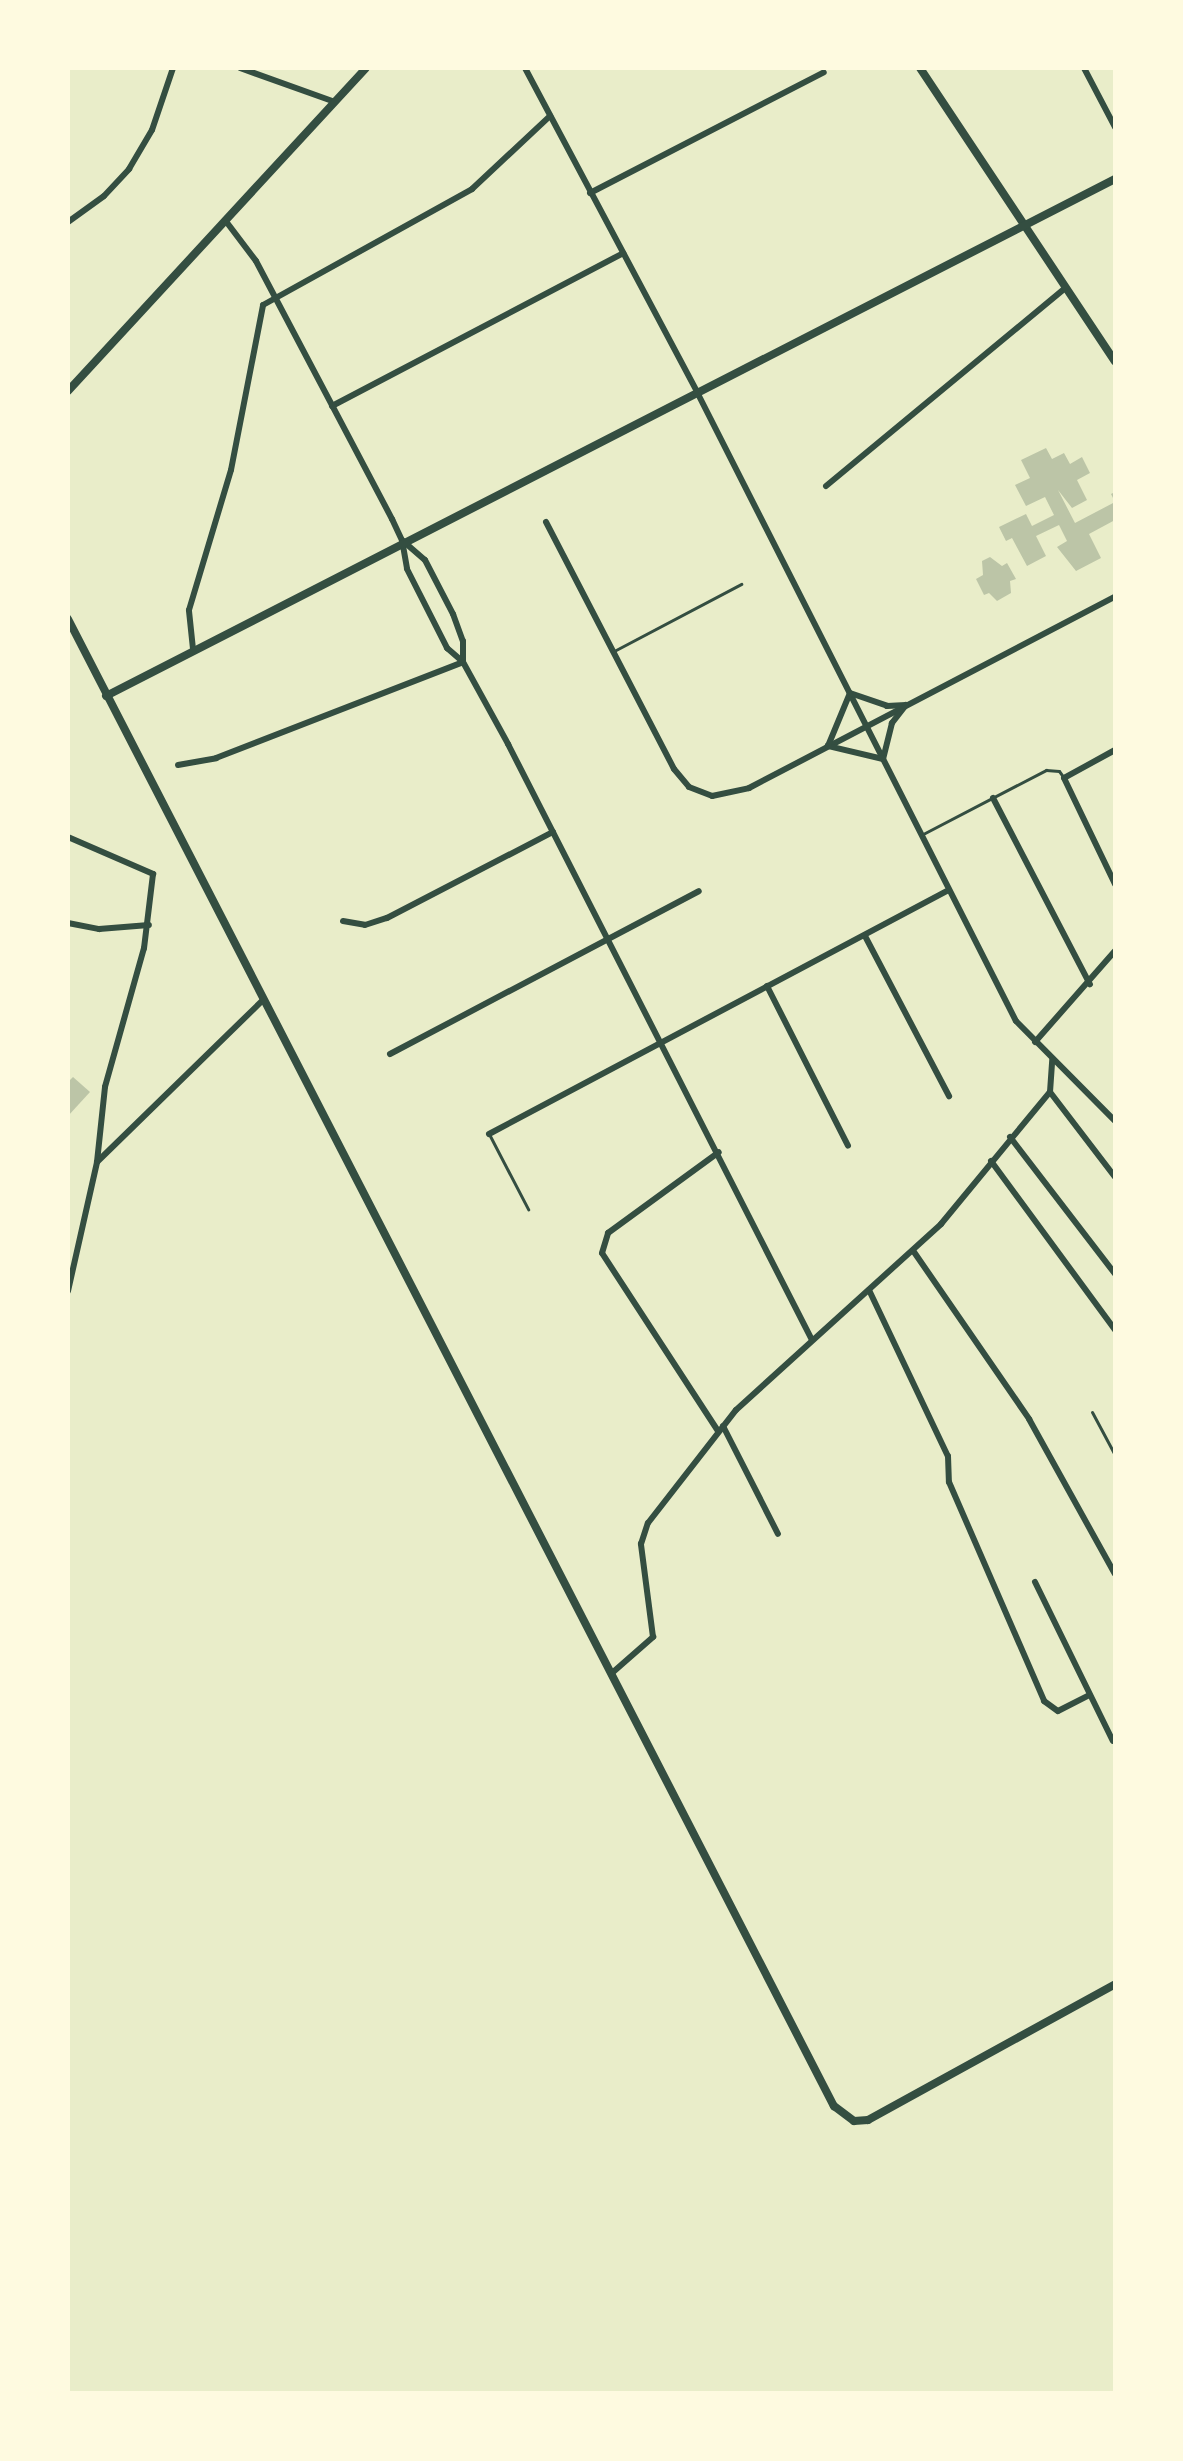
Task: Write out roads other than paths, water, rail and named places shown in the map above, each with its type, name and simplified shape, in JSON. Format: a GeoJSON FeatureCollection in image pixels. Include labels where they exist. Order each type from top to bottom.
{"type":"FeatureCollection","features":[{"type":"Feature","properties":{"kind":"street"},"geometry":{"type":"LineString","coordinates":[[68,222],[104,196],[129,169],[152,130],[173,68]]}},
{"type":"Feature","properties":{"kind":"street"},"geometry":{"type":"LineString","coordinates":[[240,68],[339,103]]}},
{"type":"Feature","properties":{"kind":"street"},"geometry":{"type":"LineString","coordinates":[[68,391],[225,220],[339,103],[366,68]]}},
{"type":"Feature","properties":{"kind":"street"},"geometry":{"type":"LineString","coordinates":[[525,68],[697,392],[947,891],[1016,1021],[1115,1121]]}},
{"type":"Feature","properties":{"kind":"street"},"geometry":{"type":"LineString","coordinates":[[920,68],[1021,226],[1115,361]]}},
{"type":"Feature","properties":{"kind":"street"},"geometry":{"type":"LineString","coordinates":[[1084,68],[1115,127]]}},
{"type":"Feature","properties":{"kind":"street"},"geometry":{"type":"LineString","coordinates":[[590,193],[824,72]]}},
{"type":"Feature","properties":{"kind":"street"},"geometry":{"type":"LineString","coordinates":[[193,649],[189,610],[231,470],[255,325],[273,296],[472,189],[550,116]]}},
{"type":"Feature","properties":{"kind":"street"},"geometry":{"type":"LineString","coordinates":[[106,696],[402,540],[1115,179]]}},
{"type":"Feature","properties":{"kind":"street"},"geometry":{"type":"LineString","coordinates":[[225,220],[248,248],[332,406],[402,540],[407,569],[447,648],[463,662],[609,938],[812,1340]]}},
{"type":"Feature","properties":{"kind":"street"},"geometry":{"type":"LineString","coordinates":[[332,406],[623,253]]}},
{"type":"Feature","properties":{"kind":"street"},"geometry":{"type":"LineString","coordinates":[[826,486],[1065,288]]}},
{"type":"Feature","properties":{"kind":"street"},"geometry":{"type":"LineString","coordinates":[[546,522],[674,769],[700,793],[734,794],[1115,597]]}},
{"type":"Feature","properties":{"kind":"street"},"geometry":{"type":"LineString","coordinates":[[402,540],[425,560],[453,614],[463,641],[463,662]]}},
{"type":"Feature","properties":{"kind":"street"},"geometry":{"type":"LineString","coordinates":[[68,619],[834,2106],[854,2121],[868,2120],[1115,1984]]}},
{"type":"Feature","properties":{"kind":"street"},"geometry":{"type":"LineString","coordinates":[[178,765],[216,758],[463,662]]}},
{"type":"Feature","properties":{"kind":"street"},"geometry":{"type":"LineString","coordinates":[[850,693],[887,706],[906,705]]}},
{"type":"Feature","properties":{"kind":"street"},"geometry":{"type":"LineString","coordinates":[[828,746],[850,693]]}},
{"type":"Feature","properties":{"kind":"street"},"geometry":{"type":"LineString","coordinates":[[883,759],[892,723],[906,705]]}},
{"type":"Feature","properties":{"kind":"street"},"geometry":{"type":"LineString","coordinates":[[828,746],[883,759]]}},
{"type":"Feature","properties":{"kind":"street"},"geometry":{"type":"LineString","coordinates":[[1115,750],[1064,778],[1115,884]]}},
{"type":"Feature","properties":{"kind":"street"},"geometry":{"type":"LineString","coordinates":[[993,798],[1090,984]]}},
{"type":"Feature","properties":{"kind":"street"},"geometry":{"type":"LineString","coordinates":[[343,921],[365,925],[387,918],[553,832]]}},
{"type":"Feature","properties":{"kind":"street"},"geometry":{"type":"LineString","coordinates":[[68,837],[153,874],[149,925],[105,1087],[97,1162],[68,1291]]}},
{"type":"Feature","properties":{"kind":"street"},"geometry":{"type":"LineString","coordinates":[[390,1054],[699,891]]}},
{"type":"Feature","properties":{"kind":"street"},"geometry":{"type":"LineString","coordinates":[[489,1134],[947,891]]}},
{"type":"Feature","properties":{"kind":"street"},"geometry":{"type":"LineString","coordinates":[[68,923],[99,929],[149,925]]}},
{"type":"Feature","properties":{"kind":"street"},"geometry":{"type":"LineString","coordinates":[[865,936],[949,1096]]}},
{"type":"Feature","properties":{"kind":"street"},"geometry":{"type":"LineString","coordinates":[[1035,1042],[1090,984],[1115,951]]}},
{"type":"Feature","properties":{"kind":"street"},"geometry":{"type":"LineString","coordinates":[[767,986],[848,1146]]}},
{"type":"Feature","properties":{"kind":"street"},"geometry":{"type":"LineString","coordinates":[[97,1162],[263,1000]]}},
{"type":"Feature","properties":{"kind":"street"},"geometry":{"type":"LineString","coordinates":[[612,1673],[653,1637],[644,1530],[721,1429],[812,1340],[914,1252],[1050,1092],[1052,1060]]}},
{"type":"Feature","properties":{"kind":"street"},"geometry":{"type":"LineString","coordinates":[[1050,1092],[1115,1177]]}},
{"type":"Feature","properties":{"kind":"street"},"geometry":{"type":"LineString","coordinates":[[1010,1137],[1115,1274]]}},
{"type":"Feature","properties":{"kind":"street"},"geometry":{"type":"LineString","coordinates":[[719,1152],[608,1233],[602,1253],[721,1429],[778,1534]]}},
{"type":"Feature","properties":{"kind":"street"},"geometry":{"type":"LineString","coordinates":[[991,1161],[1115,1330]]}},
{"type":"Feature","properties":{"kind":"street"},"geometry":{"type":"LineString","coordinates":[[914,1252],[1029,1419],[1115,1574]]}},
{"type":"Feature","properties":{"kind":"street"},"geometry":{"type":"LineString","coordinates":[[869,1290],[948,1456],[949,1482],[1044,1701],[1058,1711],[1089,1695]]}},
{"type":"Feature","properties":{"kind":"street"},"geometry":{"type":"LineString","coordinates":[[1035,1582],[1113,1741]]}},
{"type":"Feature","properties":{"kind":"lane"},"geometry":{"type":"LineString","coordinates":[[614,651],[741,584]]}},
{"type":"Feature","properties":{"kind":"lane"},"geometry":{"type":"LineString","coordinates":[[921,835],[1046,770],[1059,771],[1064,778]]}},
{"type":"Feature","properties":{"kind":"lane"},"geometry":{"type":"LineString","coordinates":[[489,1134],[528,1209]]}},
{"type":"Feature","properties":{"kind":"lane"},"geometry":{"type":"LineString","coordinates":[[1092,1412],[1115,1455]]}}]}
